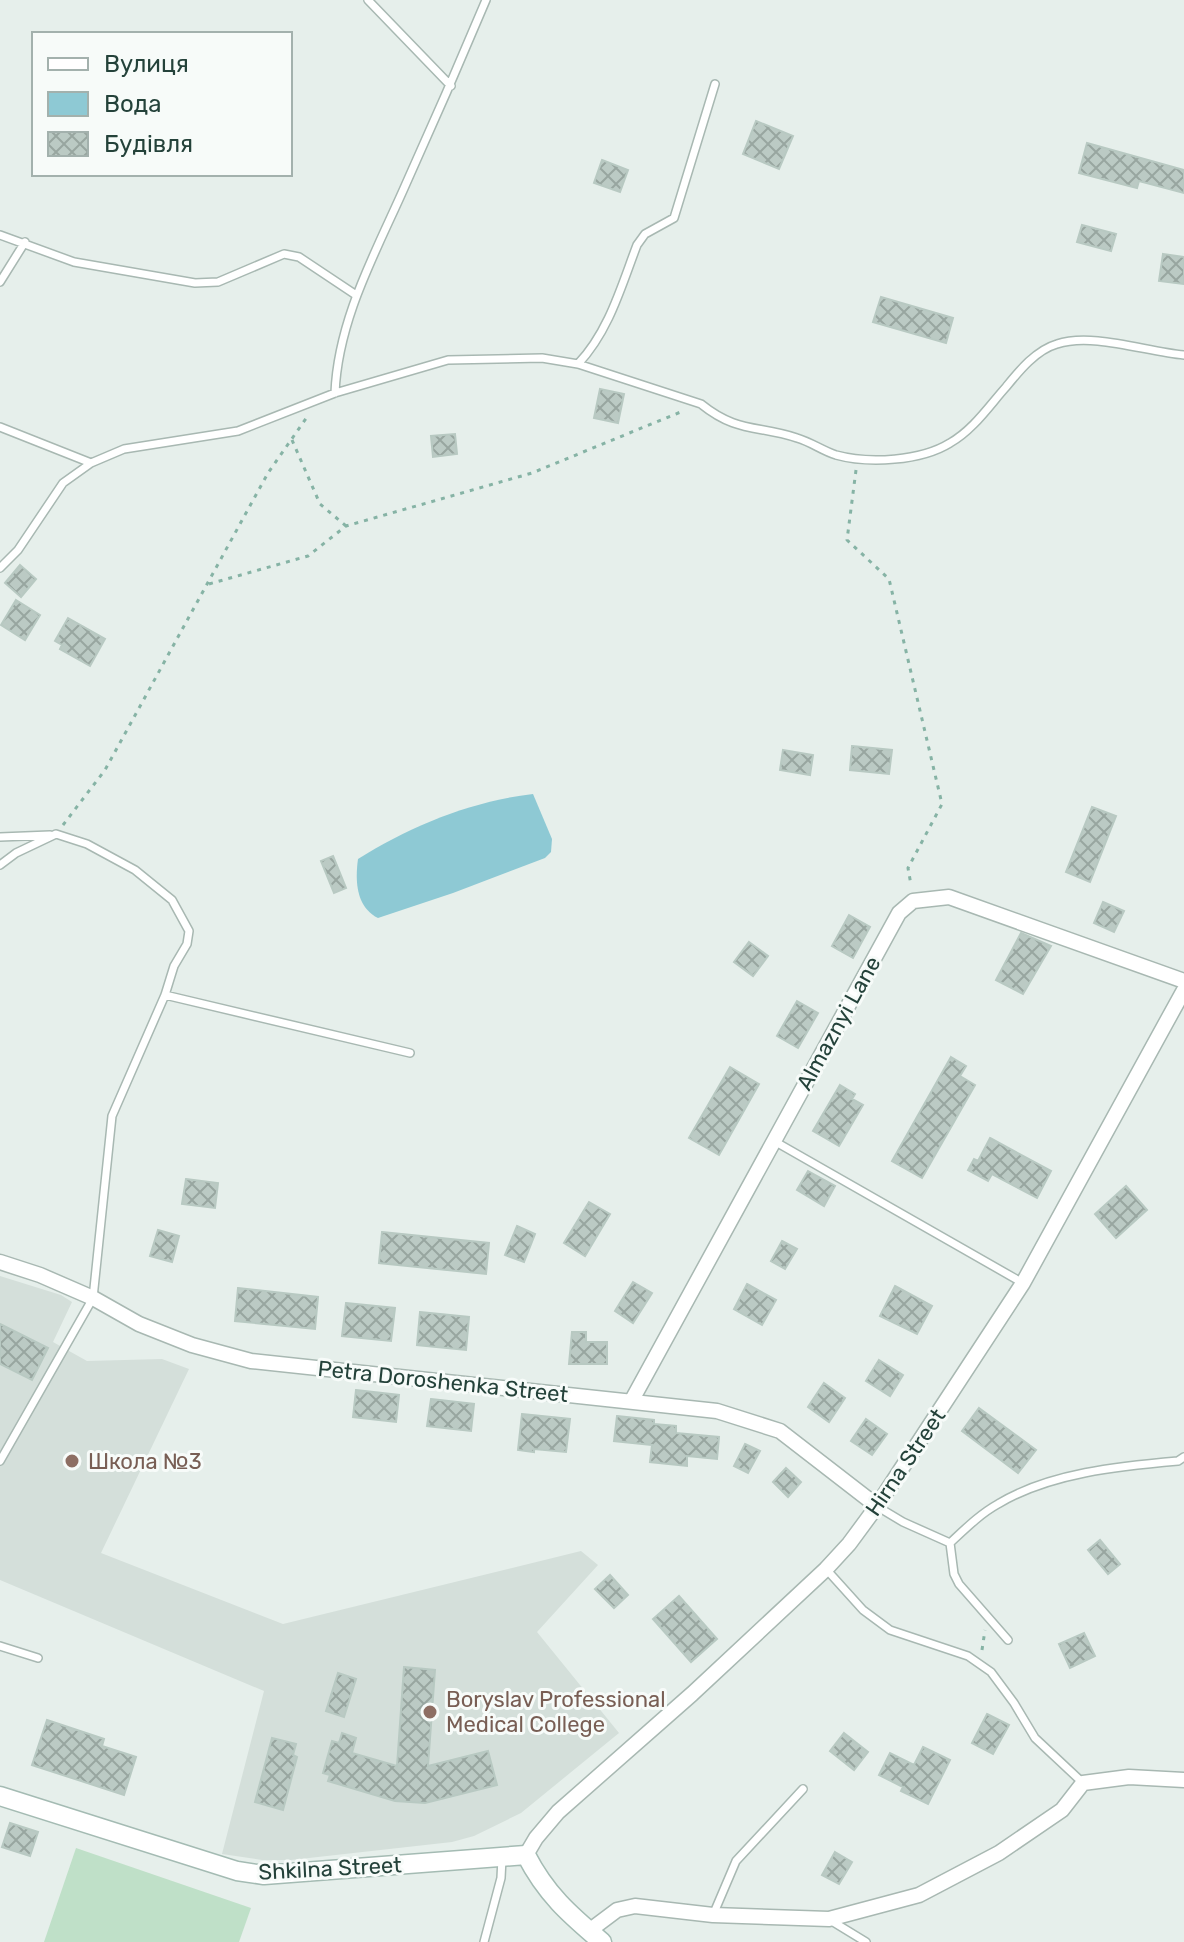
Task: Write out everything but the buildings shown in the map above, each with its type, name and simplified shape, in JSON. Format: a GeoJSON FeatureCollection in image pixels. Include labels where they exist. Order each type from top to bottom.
{"type":"FeatureCollection","features":[{"type":"Feature","properties":{"kind":"street"},"geometry":{"type":"LineString","coordinates":[[913,901],[949,897],[1184,981]]}},
{"type":"Feature","properties":{"kind":"street","name":"Almaznyi Lane"},"geometry":{"type":"LineString","coordinates":[[632,1400],[899,913],[913,901]]}},
{"type":"Feature","properties":{"kind":"street","name":"Hirna Street"},"geometry":{"type":"LineString","coordinates":[[526,1855],[558,1812],[692,1694],[826,1569],[877,1506],[1023,1283],[1184,990]]}},
{"type":"Feature","properties":{"kind":"street","name":"Petra Doroshenka Street"},"geometry":{"type":"LineString","coordinates":[[0,1262],[40,1275],[93,1298],[139,1324],[192,1345],[251,1361],[717,1411],[780,1431],[877,1506]]}},
{"type":"Feature","properties":{"kind":"street"},"geometry":{"type":"LineString","coordinates":[[526,1855],[558,1904],[596,1937],[617,1910],[635,1906],[713,1915],[829,1919],[919,1895],[971,1870],[1062,1810],[1083,1783],[1129,1777],[1184,1780]]}},
{"type":"Feature","properties":{"kind":"street","name":"Shkilna Street"},"geometry":{"type":"LineString","coordinates":[[0,1796],[237,1871],[264,1875],[526,1855]]}},
{"type":"Feature","properties":{"kind":"lane"},"geometry":{"type":"LineString","coordinates":[[368,0],[451,86]]}},
{"type":"Feature","properties":{"kind":"lane"},"geometry":{"type":"LineString","coordinates":[[335,393],[336,366],[356,295],[451,86],[486,0]]}},
{"type":"Feature","properties":{"kind":"lane"},"geometry":{"type":"LineString","coordinates":[[578,364],[604,330],[637,245],[645,234],[674,218],[715,84]]}},
{"type":"Feature","properties":{"kind":"lane"},"geometry":{"type":"LineString","coordinates":[[0,235],[74,262],[195,283],[218,282],[284,254],[299,257],[356,295]]}},
{"type":"Feature","properties":{"kind":"lane"},"geometry":{"type":"LineString","coordinates":[[0,282],[25,242]]}},
{"type":"Feature","properties":{"kind":"lane"},"geometry":{"type":"LineString","coordinates":[[0,568],[18,550],[63,483],[91,463],[124,449],[238,431],[335,393],[448,360],[542,358],[578,364],[701,404],[733,425],[793,437],[835,454],[857,459],[897,458],[926,453],[949,444],[967,430],[1019,371],[1054,344],[1083,341],[1184,355]]}},
{"type":"Feature","properties":{"kind":"lane"},"geometry":{"type":"LineString","coordinates":[[0,427],[91,463]]}},
{"type":"Feature","properties":{"kind":"lane"},"geometry":{"type":"LineString","coordinates":[[0,837],[56,834],[87,844],[135,870],[172,900],[189,931],[187,944],[174,966],[165,995],[112,1116],[93,1298],[0,1461]]}},
{"type":"Feature","properties":{"kind":"lane"},"geometry":{"type":"LineString","coordinates":[[0,865],[16,853],[56,834]]}},
{"type":"Feature","properties":{"kind":"lane"},"geometry":{"type":"LineString","coordinates":[[165,995],[410,1053]]}},
{"type":"Feature","properties":{"kind":"lane"},"geometry":{"type":"LineString","coordinates":[[772,1140],[1023,1283]]}},
{"type":"Feature","properties":{"kind":"lane"},"geometry":{"type":"LineString","coordinates":[[950,1543],[997,1504],[1038,1486],[1091,1472],[1178,1461],[1184,1457]]}},
{"type":"Feature","properties":{"kind":"lane"},"geometry":{"type":"LineString","coordinates":[[877,1506],[903,1522],[950,1543]]}},
{"type":"Feature","properties":{"kind":"lane"},"geometry":{"type":"LineString","coordinates":[[950,1543],[954,1574],[959,1584],[1008,1640]]}},
{"type":"Feature","properties":{"kind":"lane"},"geometry":{"type":"LineString","coordinates":[[826,1569],[863,1610],[890,1630],[968,1656],[991,1672],[1035,1738],[1083,1783]]}},
{"type":"Feature","properties":{"kind":"lane"},"geometry":{"type":"LineString","coordinates":[[0,1646],[38,1658]]}},
{"type":"Feature","properties":{"kind":"lane"},"geometry":{"type":"LineString","coordinates":[[713,1915],[736,1861],[803,1789]]}},
{"type":"Feature","properties":{"kind":"lane"},"geometry":{"type":"LineString","coordinates":[[484,1942],[501,1878],[502,1856]]}},
{"type":"Feature","properties":{"kind":"lane"},"geometry":{"type":"LineString","coordinates":[[829,1919],[866,1942]]}},
{"type":"Feature","properties":{"kind":"path"},"geometry":{"type":"LineString","coordinates":[[56,834],[105,770],[268,473],[318,399]]}},
{"type":"Feature","properties":{"kind":"path"},"geometry":{"type":"LineString","coordinates":[[209,584],[308,556],[346,526],[532,473],[701,404]]}},
{"type":"Feature","properties":{"kind":"path"},"geometry":{"type":"LineString","coordinates":[[292,440],[320,504],[346,526]]}},
{"type":"Feature","properties":{"kind":"path"},"geometry":{"type":"LineString","coordinates":[[857,459],[847,540],[889,579],[942,804],[908,868],[913,901]]}},
{"type":"Feature","properties":{"kind":"path"},"geometry":{"type":"LineString","coordinates":[[987,1618],[982,1650],[991,1672]]}},
{"type":"Feature","properties":{"kind":"shaded area","name":"Boryslav Professional Medical College"},"geometry":{"type":"Polygon","coordinates":[[[0,1276],[61,1295],[72,1302],[53,1342],[87,1361],[162,1359],[189,1369],[101,1553],[283,1624],[581,1551],[598,1565],[537,1632],[619,1733],[521,1813],[474,1836],[452,1842],[291,1860],[262,1860],[222,1854],[264,1691],[0,1580],[0,1276]]]}},
{"type":"Feature","properties":{"kind":"green space"},"geometry":{"type":"Polygon","coordinates":[[[76,1848],[251,1908],[239,1942],[44,1942],[76,1848]]]}},
{"type":"Feature","properties":{"kind":"water"},"geometry":{"type":"Polygon","coordinates":[[[533,794],[552,839],[551,852],[545,858],[378,918],[365,907],[357,884],[358,859],[442,817],[487,802],[533,794]]]}},
{"type":"Feature","properties":{"kind":"place","name":"Школа №3"},"geometry":{"type":"Point","coordinates":[72,1461]}},
{"type":"Feature","properties":{"kind":"place","name":"Boryslav Professional Medical College"},"geometry":{"type":"Point","coordinates":[430,1712]}}]}
